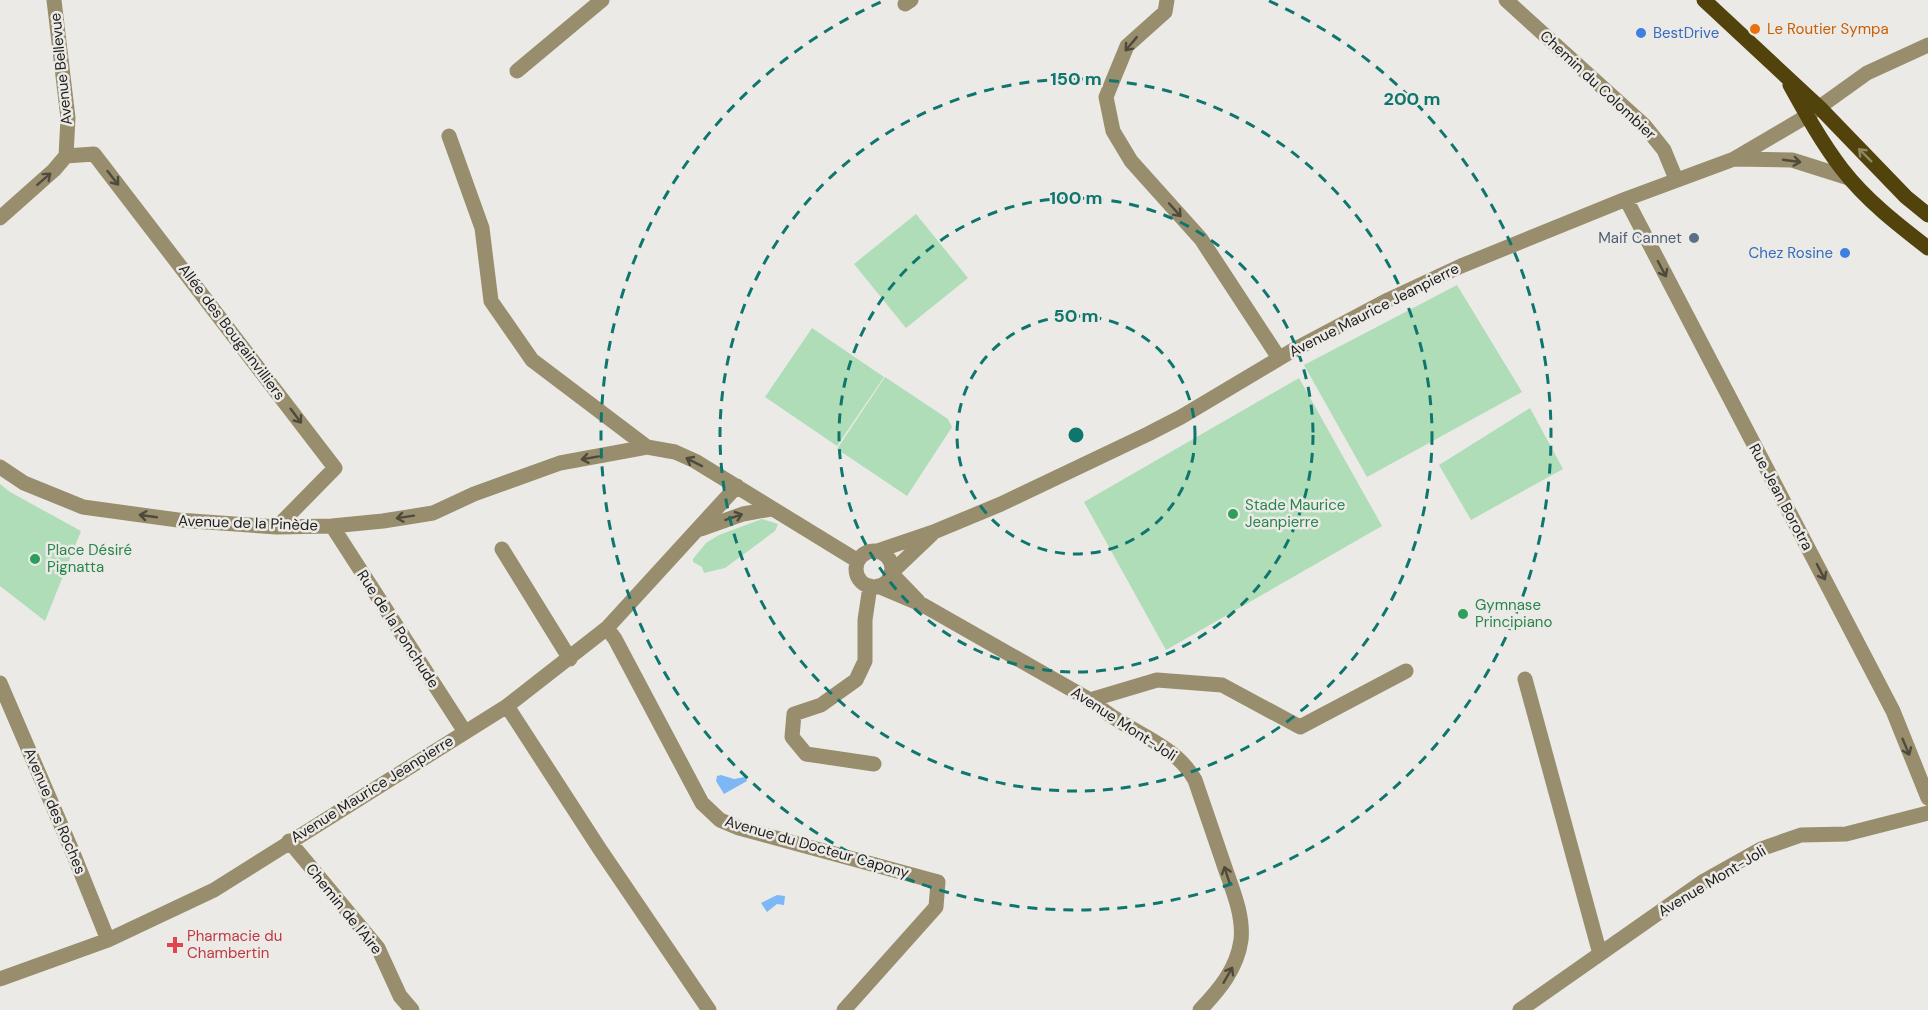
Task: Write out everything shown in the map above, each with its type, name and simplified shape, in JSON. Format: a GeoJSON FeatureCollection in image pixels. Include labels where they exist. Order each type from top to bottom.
{"type":"FeatureCollection","features":[{"type":"Feature","properties":{"kind":"main road"},"geometry":{"type":"LineString","coordinates":[[1704,0],[1785,75],[1813,112],[1849,178],[1882,212],[1928,248]]}},
{"type":"Feature","properties":{"kind":"main road"},"geometry":{"type":"LineString","coordinates":[[1813,112],[1928,215]]}},
{"type":"Feature","properties":{"kind":"street","name":"Avenue Bellevue"},"geometry":{"type":"LineString","coordinates":[[54,0],[68,118],[66,156]]}},
{"type":"Feature","properties":{"kind":"street"},"geometry":{"type":"LineString","coordinates":[[517,71],[602,0]]}},
{"type":"Feature","properties":{"kind":"street"},"geometry":{"type":"LineString","coordinates":[[1167,0],[1165,12],[1127,46],[1106,98],[1113,131],[1131,161],[1201,239],[1279,358]]}},
{"type":"Feature","properties":{"kind":"street","name":"Chemin du Colombier"},"geometry":{"type":"LineString","coordinates":[[1506,0],[1644,125],[1664,150],[1676,179]]}},
{"type":"Feature","properties":{"kind":"street","name":"Avenue Maurice Jeanpierre"},"geometry":{"type":"LineString","coordinates":[[877,551],[936,531],[1001,504],[1181,417],[1279,358],[1388,300],[1451,271],[1676,179],[1734,159],[1813,112],[1867,73],[1928,45]]}},
{"type":"Feature","properties":{"kind":"street"},"geometry":{"type":"LineString","coordinates":[[449,136],[482,228],[491,301],[532,360],[647,447]]}},
{"type":"Feature","properties":{"kind":"street","name":"Allée des Bougainvilliers"},"geometry":{"type":"LineString","coordinates":[[66,156],[94,154],[335,468],[277,527]]}},
{"type":"Feature","properties":{"kind":"street"},"geometry":{"type":"LineString","coordinates":[[0,218],[54,170],[66,156]]}},
{"type":"Feature","properties":{"kind":"street"},"geometry":{"type":"LineString","coordinates":[[1734,159],[1792,160],[1849,178]]}},
{"type":"Feature","properties":{"kind":"street","name":"Rue Jean Borotra"},"geometry":{"type":"LineString","coordinates":[[1626,199],[1893,711],[1928,798]]}},
{"type":"Feature","properties":{"kind":"street","name":"Avenue de la Pinède"},"geometry":{"type":"LineString","coordinates":[[0,467],[24,483],[83,507],[178,520],[277,527],[383,521],[433,513],[474,494],[560,463],[647,447],[675,452],[737,486]]}},
{"type":"Feature","properties":{"kind":"street"},"geometry":{"type":"LineString","coordinates":[[737,486],[858,561]]}},
{"type":"Feature","properties":{"kind":"street","name":"Avenue Maurice Jeanpierre"},"geometry":{"type":"LineString","coordinates":[[0,979],[108,940],[214,890],[507,706],[608,628],[737,486]]}},
{"type":"Feature","properties":{"kind":"street","name":"Avenue Maurice Jeanpierre"},"geometry":{"type":"LineString","coordinates":[[698,530],[743,514],[771,509]]}},
{"type":"Feature","properties":{"kind":"street","name":"Rue de la Ponchude"},"geometry":{"type":"LineString","coordinates":[[332,525],[465,732]]}},
{"type":"Feature","properties":{"kind":"street","name":"Avenue Maurice Jeanpierre"},"geometry":{"type":"LineString","coordinates":[[891,573],[936,531]]}},
{"type":"Feature","properties":{"kind":"street"},"geometry":{"type":"LineString","coordinates":[[502,549],[570,658]]}},
{"type":"Feature","properties":{"kind":"street"},"geometry":{"type":"LineString","coordinates":[[877,551],[887,557],[891,573],[885,582],[874,586],[865,584],[858,576],[856,566],[866,553],[877,551]]}},
{"type":"Feature","properties":{"kind":"street","name":"Avenue Mont-Joli"},"geometry":{"type":"LineString","coordinates":[[891,573],[923,605]]}},
{"type":"Feature","properties":{"kind":"street"},"geometry":{"type":"LineString","coordinates":[[874,586],[865,620],[865,661],[856,680],[821,705],[794,714],[792,737],[806,754],[874,764]]}},
{"type":"Feature","properties":{"kind":"street","name":"Avenue Mont-Joli"},"geometry":{"type":"LineString","coordinates":[[874,586],[923,605],[1090,700],[1115,718],[1169,750],[1188,768],[1195,780],[1237,905],[1241,925],[1241,939],[1234,964],[1219,991],[1200,1010]]}},
{"type":"Feature","properties":{"kind":"street","name":"Avenue du Docteur Capony"},"geometry":{"type":"LineString","coordinates":[[608,628],[702,803],[720,820],[739,828],[938,882],[936,907],[844,1010]]}},
{"type":"Feature","properties":{"kind":"street"},"geometry":{"type":"LineString","coordinates":[[1090,700],[1157,680],[1222,685],[1300,728],[1406,671]]}},
{"type":"Feature","properties":{"kind":"street"},"geometry":{"type":"LineString","coordinates":[[1525,679],[1600,954]]}},
{"type":"Feature","properties":{"kind":"street","name":"Avenue des Roches"},"geometry":{"type":"LineString","coordinates":[[0,683],[74,853],[108,940]]}},
{"type":"Feature","properties":{"kind":"street"},"geometry":{"type":"LineString","coordinates":[[507,706],[599,848],[709,1010]]}},
{"type":"Feature","properties":{"kind":"street","name":"Avenue Mont-Joli"},"geometry":{"type":"LineString","coordinates":[[1520,1010],[1704,881],[1777,842],[1811,833],[1846,834],[1928,813]]}},
{"type":"Feature","properties":{"kind":"street","name":"Chemin de l'Aire"},"geometry":{"type":"LineString","coordinates":[[289,841],[378,948],[400,996],[412,1010]]}},
{"type":"Feature","properties":{"kind":"green space"},"geometry":{"type":"Polygon","coordinates":[[[916,214],[968,278],[906,328],[854,264],[916,214]]]}},
{"type":"Feature","properties":{"kind":"green space"},"geometry":{"type":"Polygon","coordinates":[[[1457,285],[1522,392],[1367,477],[1304,365],[1457,285]]]}},
{"type":"Feature","properties":{"kind":"green space"},"geometry":{"type":"Polygon","coordinates":[[[812,328],[884,377],[837,446],[765,397],[812,328]]]}},
{"type":"Feature","properties":{"kind":"green space"},"geometry":{"type":"Polygon","coordinates":[[[885,377],[948,419],[952,427],[907,496],[837,449],[885,377]]]}},
{"type":"Feature","properties":{"kind":"green space","name":"Stade Maurice Jeanpierre"},"geometry":{"type":"Polygon","coordinates":[[[1299,378],[1382,526],[1166,650],[1084,502],[1299,378]]]}},
{"type":"Feature","properties":{"kind":"green space"},"geometry":{"type":"Polygon","coordinates":[[[1530,408],[1563,469],[1471,520],[1439,465],[1530,408]]]}},
{"type":"Feature","properties":{"kind":"green space","name":"Place Désiré Pignatta"},"geometry":{"type":"Polygon","coordinates":[[[0,484],[10,492],[81,531],[45,621],[0,586],[0,484]]]}},
{"type":"Feature","properties":{"kind":"green space"},"geometry":{"type":"Polygon","coordinates":[[[762,519],[778,524],[775,531],[725,568],[704,573],[702,567],[693,562],[706,543],[719,535],[762,519]]]}},
{"type":"Feature","properties":{"kind":"water"},"geometry":{"type":"Polygon","coordinates":[[[717,776],[734,779],[745,777],[747,781],[724,794],[716,781],[717,776]]]}},
{"type":"Feature","properties":{"kind":"water"},"geometry":{"type":"Polygon","coordinates":[[[777,895],[785,896],[784,905],[777,904],[767,912],[761,903],[777,895]]]}},
{"type":"Feature","properties":{"kind":"place","name":"Le Routier Sympa"},"geometry":{"type":"Point","coordinates":[1755,29]}},
{"type":"Feature","properties":{"kind":"place","name":"BestDrive"},"geometry":{"type":"Point","coordinates":[1641,33]}},
{"type":"Feature","properties":{"kind":"place","name":"Maif Cannet"},"geometry":{"type":"Point","coordinates":[1694,238]}},
{"type":"Feature","properties":{"kind":"place","name":"Chez Rosine"},"geometry":{"type":"Point","coordinates":[1845,253]}},
{"type":"Feature","properties":{"kind":"place","name":"Stade Maurice Jeanpierre"},"geometry":{"type":"Point","coordinates":[1233,514]}},
{"type":"Feature","properties":{"kind":"place","name":"Place Désiré Pignatta"},"geometry":{"type":"Point","coordinates":[35,559]}},
{"type":"Feature","properties":{"kind":"place","name":"Gymnase Principiano"},"geometry":{"type":"Point","coordinates":[1463,614]}},
{"type":"Feature","properties":{"kind":"place","name":"Pharmacie du Chambertin"},"geometry":{"type":"Point","coordinates":[175,945]}}]}
